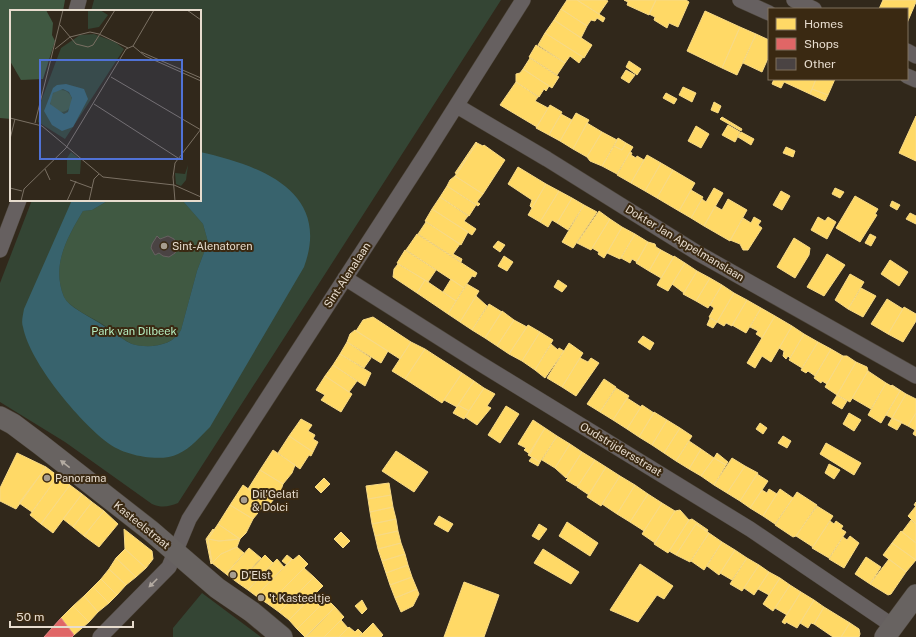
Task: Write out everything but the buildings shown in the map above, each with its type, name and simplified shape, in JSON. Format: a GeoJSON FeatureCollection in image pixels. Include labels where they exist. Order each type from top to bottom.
{"type":"FeatureCollection","features":[{"type":"Feature","properties":{"kind":"street"},"geometry":{"type":"LineString","coordinates":[[76,10],[79,0]]}},
{"type":"Feature","properties":{"kind":"street","name":"Sint-Alenalaan"},"geometry":{"type":"LineString","coordinates":[[100,637],[169,567],[189,519],[457,106],[523,0]]}},
{"type":"Feature","properties":{"kind":"street"},"geometry":{"type":"LineString","coordinates":[[740,0],[768,13]]}},
{"type":"Feature","properties":{"kind":"street"},"geometry":{"type":"LineString","coordinates":[[794,0],[812,8]]}},
{"type":"Feature","properties":{"kind":"street","name":"Dokter Jan Appelmanslaan"},"geometry":{"type":"LineString","coordinates":[[457,106],[547,159],[696,252],[916,376]]}},
{"type":"Feature","properties":{"kind":"street"},"geometry":{"type":"LineString","coordinates":[[0,250],[19,201]]}},
{"type":"Feature","properties":{"kind":"street","name":"Oudstrijdersstraat"},"geometry":{"type":"LineString","coordinates":[[345,278],[476,361],[750,528],[889,632]]}},
{"type":"Feature","properties":{"kind":"street","name":"Kasteelstraat"},"geometry":{"type":"LineString","coordinates":[[0,417],[13,424],[41,445],[175,552],[217,588],[252,612],[282,637]]}},
{"type":"Feature","properties":{"kind":"street"},"geometry":{"type":"LineString","coordinates":[[889,632],[916,595]]}},
{"type":"Feature","properties":{"kind":"green space"},"geometry":{"type":"Polygon","coordinates":[[[0,0],[65,0],[63,10],[10,10],[10,119],[0,118],[0,0]]]}},
{"type":"Feature","properties":{"kind":"green space","name":"Park van Dilbeek"},"geometry":{"type":"Polygon","coordinates":[[[94,0],[501,0],[178,503],[168,506],[152,504],[65,442],[0,402],[0,283],[32,201],[201,201],[201,10],[91,10],[94,0]]]}},
{"type":"Feature","properties":{"kind":"green space"},"geometry":{"type":"Polygon","coordinates":[[[107,201],[183,201],[203,224],[208,242],[197,271],[181,330],[172,340],[160,345],[152,346],[132,344],[103,324],[74,308],[64,297],[60,285],[59,274],[63,252],[71,231],[83,211],[92,210],[107,201]]]}},
{"type":"Feature","properties":{"kind":"green space"},"geometry":{"type":"Polygon","coordinates":[[[202,593],[261,637],[173,637],[173,628],[202,593]]]}},
{"type":"Feature","properties":{"kind":"water"},"geometry":{"type":"Polygon","coordinates":[[[201,152],[245,165],[266,174],[285,186],[299,201],[308,219],[310,241],[304,267],[210,427],[183,452],[170,457],[152,458],[132,454],[108,443],[96,433],[70,406],[45,374],[27,341],[22,325],[24,309],[72,201],[107,201],[92,210],[83,211],[71,231],[60,263],[60,285],[64,297],[66,301],[74,307],[132,344],[153,346],[166,343],[172,340],[181,330],[197,271],[208,242],[203,224],[183,201],[201,201],[201,152]]]}},
{"type":"Feature","properties":{"kind":"place","name":"Sint-Alenatoren"},"geometry":{"type":"Point","coordinates":[164,246]}},
{"type":"Feature","properties":{"kind":"place","name":"Panorama"},"geometry":{"type":"Point","coordinates":[47,478]}},
{"type":"Feature","properties":{"kind":"place","name":"Dil'Gelati & Dolci"},"geometry":{"type":"Point","coordinates":[244,500]}},
{"type":"Feature","properties":{"kind":"place","name":"D'Elst"},"geometry":{"type":"Point","coordinates":[233,575]}},
{"type":"Feature","properties":{"kind":"place","name":"'t Kasteeltje"},"geometry":{"type":"Point","coordinates":[261,598]}}]}
